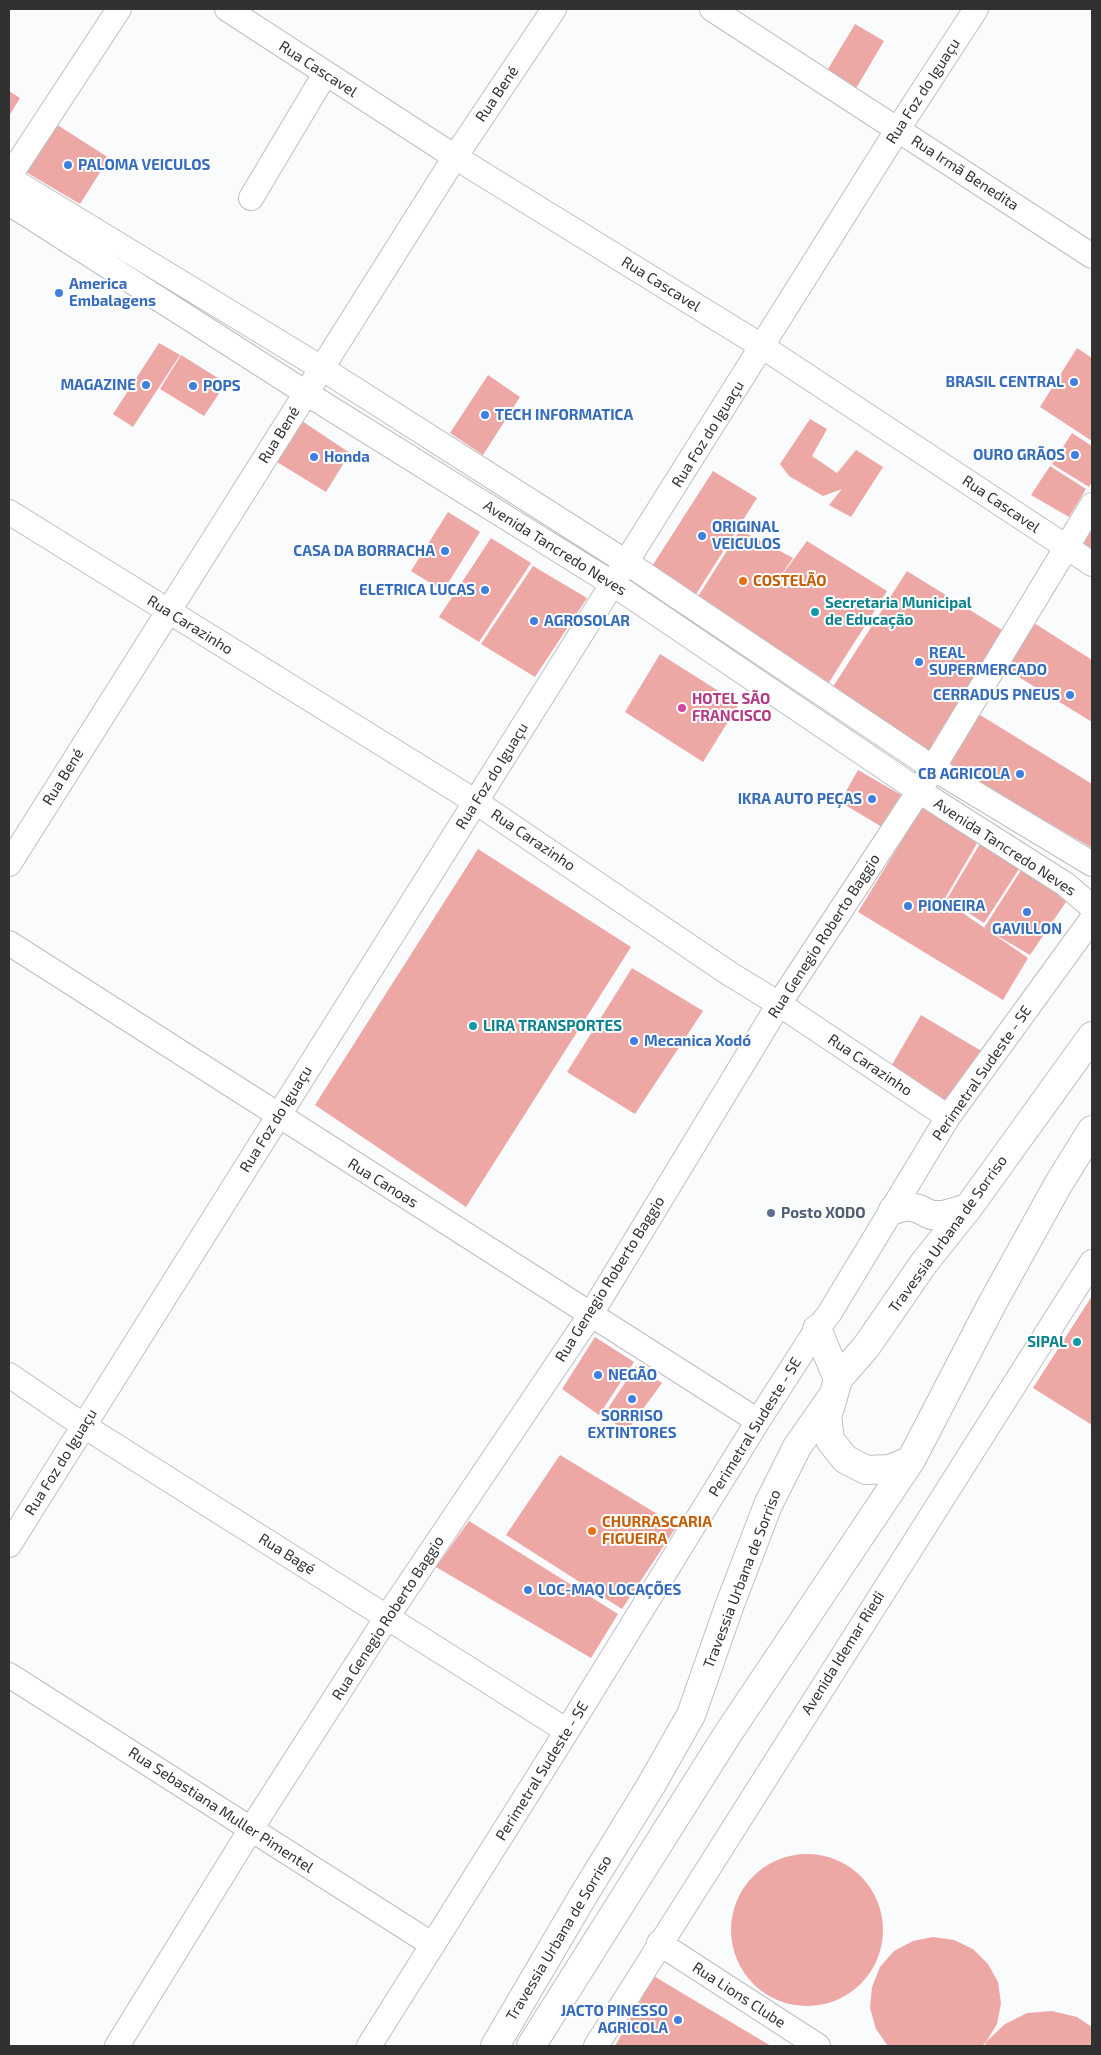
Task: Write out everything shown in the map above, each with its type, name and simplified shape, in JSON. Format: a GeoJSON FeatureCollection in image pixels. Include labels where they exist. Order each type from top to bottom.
{"type":"FeatureCollection","features":[{"type":"Feature","properties":{"kind":"highway","name":"Travessia Urbana de Sorriso"},"geometry":{"type":"LineString","coordinates":[[495,2046],[691,1715],[729,1607],[768,1505],[797,1447],[836,1387],[924,1263],[968,1208],[1092,1036]]}},
{"type":"Feature","properties":{"kind":"highway"},"geometry":{"type":"LineString","coordinates":[[531,2046],[727,1735],[911,1460],[993,1302],[1059,1183],[1092,1130]]}},
{"type":"Feature","properties":{"kind":"highway"},"geometry":{"type":"LineString","coordinates":[[893,1210],[907,1206],[931,1215],[944,1215],[968,1208]]}},
{"type":"Feature","properties":{"kind":"highway"},"geometry":{"type":"LineString","coordinates":[[817,1329],[836,1387],[827,1416],[830,1440],[845,1459],[866,1470],[890,1469],[911,1460]]}},
{"type":"Feature","properties":{"kind":"street"},"geometry":{"type":"LineString","coordinates":[[9,178],[119,9]]}},
{"type":"Feature","properties":{"kind":"street","name":"Rua Cascavel"},"geometry":{"type":"LineString","coordinates":[[227,9],[455,157],[763,347],[1092,564]]}},
{"type":"Feature","properties":{"kind":"street","name":"Rua Bené"},"geometry":{"type":"LineString","coordinates":[[9,864],[455,157],[554,9]]}},
{"type":"Feature","properties":{"kind":"street","name":"Rua Irmã Benedita"},"geometry":{"type":"LineString","coordinates":[[712,9],[1092,256]]}},
{"type":"Feature","properties":{"kind":"street","name":"Rua Foz do Iguaçu"},"geometry":{"type":"LineString","coordinates":[[9,1545],[626,562],[976,9]]}},
{"type":"Feature","properties":{"kind":"street"},"geometry":{"type":"LineString","coordinates":[[251,198],[325,74]]}},
{"type":"Feature","properties":{"kind":"street","name":"Avenida Tancredo Neves"},"geometry":{"type":"LineString","coordinates":[[9,178],[323,369],[626,562],[933,768],[1092,864]]}},
{"type":"Feature","properties":{"kind":"street","name":"Avenida Tancredo Neves"},"geometry":{"type":"LineString","coordinates":[[9,203],[306,393],[613,584],[919,790],[1065,884],[1092,906]]}},
{"type":"Feature","properties":{"kind":"street","name":"Rua Genegio Roberto Baggio"},"geometry":{"type":"LineString","coordinates":[[117,2046],[251,1829],[387,1617],[591,1314],[779,1004],[933,768],[1092,505]]}},
{"type":"Feature","properties":{"kind":"street","name":"Rua Carazinho"},"geometry":{"type":"LineString","coordinates":[[9,512],[476,802],[722,969],[779,1004],[948,1117]]}},
{"type":"Feature","properties":{"kind":"street"},"geometry":{"type":"LineString","coordinates":[[1092,886],[1089,896],[1092,906]]}},
{"type":"Feature","properties":{"kind":"street","name":"Perimetral Sudeste - SE"},"geometry":{"type":"LineString","coordinates":[[369,2046],[567,1731],[758,1421],[817,1329],[829,1314],[948,1117],[1092,919]]}},
{"type":"Feature","properties":{"kind":"street","name":"Rua Canoas"},"geometry":{"type":"LineString","coordinates":[[9,943],[758,1421]]}},
{"type":"Feature","properties":{"kind":"street","name":"Avenida Idemar Riedi"},"geometry":{"type":"LineString","coordinates":[[596,2046],[1092,1262]]}},
{"type":"Feature","properties":{"kind":"street","name":"Rua Bagé"},"geometry":{"type":"LineString","coordinates":[[9,1375],[84,1426],[567,1731]]}},
{"type":"Feature","properties":{"kind":"street","name":"Rua Sebastiana Muller Pimentel"},"geometry":{"type":"LineString","coordinates":[[9,1675],[433,1945]]}},
{"type":"Feature","properties":{"kind":"street","name":"Rua Lions Clube"},"geometry":{"type":"LineString","coordinates":[[660,1943],[818,2046]]}},
{"type":"Feature","properties":{"kind":"building"},"geometry":{"type":"Polygon","coordinates":[[[855,24],[884,41],[855,90],[825,74],[855,24]]]}},
{"type":"Feature","properties":{"kind":"building"},"geometry":{"type":"Polygon","coordinates":[[[9,91],[20,98],[9,116],[9,91]]]}},
{"type":"Feature","properties":{"kind":"building","name":"PALOMA VEICULOS"},"geometry":{"type":"Polygon","coordinates":[[[56,124],[109,158],[80,204],[26,172],[56,124]]]}},
{"type":"Feature","properties":{"kind":"building","name":"MAGAZINE"},"geometry":{"type":"Polygon","coordinates":[[[159,343],[180,355],[133,427],[113,414],[159,343]]]}},
{"type":"Feature","properties":{"kind":"building","name":"BRASIL CENTRAL"},"geometry":{"type":"Polygon","coordinates":[[[1077,348],[1092,358],[1092,441],[1040,407],[1077,348]]]}},
{"type":"Feature","properties":{"kind":"building","name":"POPS"},"geometry":{"type":"Polygon","coordinates":[[[181,355],[226,383],[204,416],[160,389],[181,355]]]}},
{"type":"Feature","properties":{"kind":"building","name":"TECH INFORMATICA"},"geometry":{"type":"Polygon","coordinates":[[[488,375],[520,397],[483,455],[450,433],[488,375]]]}},
{"type":"Feature","properties":{"kind":"building"},"geometry":{"type":"Polygon","coordinates":[[[810,419],[827,429],[812,456],[837,473],[856,450],[883,467],[851,517],[829,505],[842,489],[823,496],[789,476],[780,464],[810,419]]]}},
{"type":"Feature","properties":{"kind":"building","name":"Honda"},"geometry":{"type":"Polygon","coordinates":[[[302,421],[350,453],[326,492],[277,462],[302,421]]]}},
{"type":"Feature","properties":{"kind":"building","name":"OURO GRÃOS"},"geometry":{"type":"Polygon","coordinates":[[[1072,433],[1092,446],[1092,481],[1089,487],[1052,464],[1072,433]]]}},
{"type":"Feature","properties":{"kind":"building"},"geometry":{"type":"Polygon","coordinates":[[[1050,466],[1086,489],[1069,517],[1031,495],[1050,466]]]}},
{"type":"Feature","properties":{"kind":"building","name":"ORIGINAL VEICULOS"},"geometry":{"type":"Polygon","coordinates":[[[713,471],[757,498],[691,602],[647,574],[713,471]]]}},
{"type":"Feature","properties":{"kind":"building","name":"CASA DA BORRACHA"},"geometry":{"type":"Polygon","coordinates":[[[448,512],[480,532],[443,591],[411,571],[448,512]]]}},
{"type":"Feature","properties":{"kind":"building"},"geometry":{"type":"Polygon","coordinates":[[[1092,519],[1092,556],[1076,546],[1092,519]]]}},
{"type":"Feature","properties":{"kind":"building","name":"Secretaria Municipal de Educação"},"geometry":{"type":"Polygon","coordinates":[[[740,530],[793,558],[769,593],[807,541],[887,591],[828,684],[694,603],[740,530]]]}},
{"type":"Feature","properties":{"kind":"building","name":"ELETRICA LUCAS"},"geometry":{"type":"Polygon","coordinates":[[[491,538],[531,563],[479,642],[439,617],[491,538]]]}},
{"type":"Feature","properties":{"kind":"building","name":"AGROSOLAR"},"geometry":{"type":"Polygon","coordinates":[[[533,566],[587,598],[535,677],[481,644],[533,566]]]}},
{"type":"Feature","properties":{"kind":"building","name":"REAL SUPERMERCADO"},"geometry":{"type":"Polygon","coordinates":[[[907,571],[1007,633],[931,754],[831,690],[907,571]]]}},
{"type":"Feature","properties":{"kind":"building","name":"CERRADUS PNEUS"},"geometry":{"type":"Polygon","coordinates":[[[1031,621],[1092,660],[1092,722],[1004,668],[1031,621]]]}},
{"type":"Feature","properties":{"kind":"building","name":"HOTEL SÃO FRANCISCO"},"geometry":{"type":"Polygon","coordinates":[[[660,654],[739,704],[703,762],[625,712],[660,654]]]}},
{"type":"Feature","properties":{"kind":"building","name":"CB AGRICOLA"},"geometry":{"type":"Polygon","coordinates":[[[977,713],[1092,784],[1092,848],[948,764],[977,713]]]}},
{"type":"Feature","properties":{"kind":"building","name":"IKRA AUTO PEÇAS"},"geometry":{"type":"Polygon","coordinates":[[[858,770],[903,796],[882,827],[840,802],[858,770]]]}},
{"type":"Feature","properties":{"kind":"building","name":"PIONEIRA"},"geometry":{"type":"Polygon","coordinates":[[[923,806],[979,840],[944,900],[1028,958],[1003,1000],[858,912],[923,806]]]}},
{"type":"Feature","properties":{"kind":"building"},"geometry":{"type":"Polygon","coordinates":[[[981,842],[1021,866],[984,923],[947,899],[981,842]]]}},
{"type":"Feature","properties":{"kind":"building","name":"LIRA TRANSPORTES"},"geometry":{"type":"Polygon","coordinates":[[[478,849],[631,947],[466,1207],[315,1105],[478,849]]]}},
{"type":"Feature","properties":{"kind":"building","name":"GAVILLON"},"geometry":{"type":"Polygon","coordinates":[[[1023,867],[1070,896],[1030,955],[984,928],[1023,867]]]}},
{"type":"Feature","properties":{"kind":"building","name":"Mecanica Xodó"},"geometry":{"type":"Polygon","coordinates":[[[632,968],[703,1011],[635,1114],[567,1072],[632,968]]]}},
{"type":"Feature","properties":{"kind":"building"},"geometry":{"type":"Polygon","coordinates":[[[921,1015],[983,1052],[947,1105],[890,1068],[921,1015]]]}},
{"type":"Feature","properties":{"kind":"building","name":"SIPAL"},"geometry":{"type":"Polygon","coordinates":[[[1092,1296],[1092,1425],[1033,1388],[1092,1296]]]}},
{"type":"Feature","properties":{"kind":"building","name":"NEGÃO"},"geometry":{"type":"Polygon","coordinates":[[[595,1337],[634,1362],[599,1415],[562,1389],[595,1337]]]}},
{"type":"Feature","properties":{"kind":"building","name":"SORRISO EXTINTORES"},"geometry":{"type":"Polygon","coordinates":[[[636,1366],[662,1383],[627,1431],[603,1416],[636,1366]]]}},
{"type":"Feature","properties":{"kind":"building","name":"CHURRASCARIA FIGUEIRA"},"geometry":{"type":"Polygon","coordinates":[[[560,1455],[677,1526],[622,1609],[506,1535],[560,1455]]]}},
{"type":"Feature","properties":{"kind":"building","name":"LOC-MAQ LOCAÇÕES"},"geometry":{"type":"Polygon","coordinates":[[[469,1521],[618,1614],[591,1658],[436,1567],[469,1521]]]}},
{"type":"Feature","properties":{"kind":"building"},"geometry":{"type":"Polygon","coordinates":[[[807,1854],[836,1860],[861,1876],[877,1901],[883,1930],[877,1959],[861,1984],[836,2000],[807,2006],[778,2000],[753,1984],[737,1959],[731,1930],[737,1901],[753,1876],[778,1860],[807,1854]]]}},
{"type":"Feature","properties":{"kind":"building"},"geometry":{"type":"Polygon","coordinates":[[[933,1937],[954,1940],[973,1949],[988,1964],[998,1982],[1001,2003],[997,2024],[982,2046],[888,2046],[876,2029],[870,2008],[872,1987],[880,1967],[894,1951],[913,1941],[933,1937]]]}},
{"type":"Feature","properties":{"kind":"building","name":"JACTO PINESSO AGRICOLA"},"geometry":{"type":"Polygon","coordinates":[[[654,1976],[682,1993],[771,2046],[615,2046],[654,1976]]]}},
{"type":"Feature","properties":{"kind":"building"},"geometry":{"type":"Polygon","coordinates":[[[1052,2011],[1077,2017],[1092,2027],[1092,2046],[985,2046],[986,2042],[1005,2024],[1027,2013],[1052,2011]]]}},
{"type":"Feature","properties":{"kind":"place","name":"PALOMA VEICULOS"},"geometry":{"type":"Point","coordinates":[68,165]}},
{"type":"Feature","properties":{"kind":"place","name":"America Embalagens"},"geometry":{"type":"Point","coordinates":[59,293]}},
{"type":"Feature","properties":{"kind":"place","name":"BRASIL CENTRAL"},"geometry":{"type":"Point","coordinates":[1074,382]}},
{"type":"Feature","properties":{"kind":"place","name":"MAGAZINE"},"geometry":{"type":"Point","coordinates":[146,385]}},
{"type":"Feature","properties":{"kind":"place","name":"POPS"},"geometry":{"type":"Point","coordinates":[193,386]}},
{"type":"Feature","properties":{"kind":"place","name":"TECH INFORMATICA"},"geometry":{"type":"Point","coordinates":[485,415]}},
{"type":"Feature","properties":{"kind":"place","name":"OURO GRÃOS"},"geometry":{"type":"Point","coordinates":[1075,455]}},
{"type":"Feature","properties":{"kind":"place","name":"Honda"},"geometry":{"type":"Point","coordinates":[314,457]}},
{"type":"Feature","properties":{"kind":"place","name":"ORIGINAL VEICULOS"},"geometry":{"type":"Point","coordinates":[702,536]}},
{"type":"Feature","properties":{"kind":"place","name":"CASA DA BORRACHA"},"geometry":{"type":"Point","coordinates":[445,551]}},
{"type":"Feature","properties":{"kind":"place","name":"COSTELÃO"},"geometry":{"type":"Point","coordinates":[743,581]}},
{"type":"Feature","properties":{"kind":"place","name":"ELETRICA LUCAS"},"geometry":{"type":"Point","coordinates":[485,590]}},
{"type":"Feature","properties":{"kind":"place","name":"Secretaria Municipal de Educação"},"geometry":{"type":"Point","coordinates":[815,612]}},
{"type":"Feature","properties":{"kind":"place","name":"AGROSOLAR"},"geometry":{"type":"Point","coordinates":[534,621]}},
{"type":"Feature","properties":{"kind":"place","name":"REAL SUPERMERCADO"},"geometry":{"type":"Point","coordinates":[919,662]}},
{"type":"Feature","properties":{"kind":"place","name":"CERRADUS PNEUS"},"geometry":{"type":"Point","coordinates":[1070,695]}},
{"type":"Feature","properties":{"kind":"place","name":"HOTEL SÃO FRANCISCO"},"geometry":{"type":"Point","coordinates":[682,708]}},
{"type":"Feature","properties":{"kind":"place","name":"CB AGRICOLA"},"geometry":{"type":"Point","coordinates":[1020,774]}},
{"type":"Feature","properties":{"kind":"place","name":"IKRA AUTO PEÇAS"},"geometry":{"type":"Point","coordinates":[872,799]}},
{"type":"Feature","properties":{"kind":"place","name":"PIONEIRA"},"geometry":{"type":"Point","coordinates":[908,906]}},
{"type":"Feature","properties":{"kind":"place","name":"GAVILLON"},"geometry":{"type":"Point","coordinates":[1027,912]}},
{"type":"Feature","properties":{"kind":"place","name":"LIRA TRANSPORTES"},"geometry":{"type":"Point","coordinates":[473,1026]}},
{"type":"Feature","properties":{"kind":"place","name":"Mecanica Xodó"},"geometry":{"type":"Point","coordinates":[634,1041]}},
{"type":"Feature","properties":{"kind":"place","name":"Posto XODO"},"geometry":{"type":"Point","coordinates":[771,1213]}},
{"type":"Feature","properties":{"kind":"place","name":"SIPAL"},"geometry":{"type":"Point","coordinates":[1077,1342]}},
{"type":"Feature","properties":{"kind":"place","name":"NEGÃO"},"geometry":{"type":"Point","coordinates":[598,1375]}},
{"type":"Feature","properties":{"kind":"place","name":"SORRISO EXTINTORES"},"geometry":{"type":"Point","coordinates":[632,1399]}},
{"type":"Feature","properties":{"kind":"place","name":"CHURRASCARIA FIGUEIRA"},"geometry":{"type":"Point","coordinates":[592,1531]}},
{"type":"Feature","properties":{"kind":"place","name":"LOC-MAQ LOCAÇÕES"},"geometry":{"type":"Point","coordinates":[528,1590]}},
{"type":"Feature","properties":{"kind":"place","name":"JACTO PINESSO AGRICOLA"},"geometry":{"type":"Point","coordinates":[678,2020]}}]}
